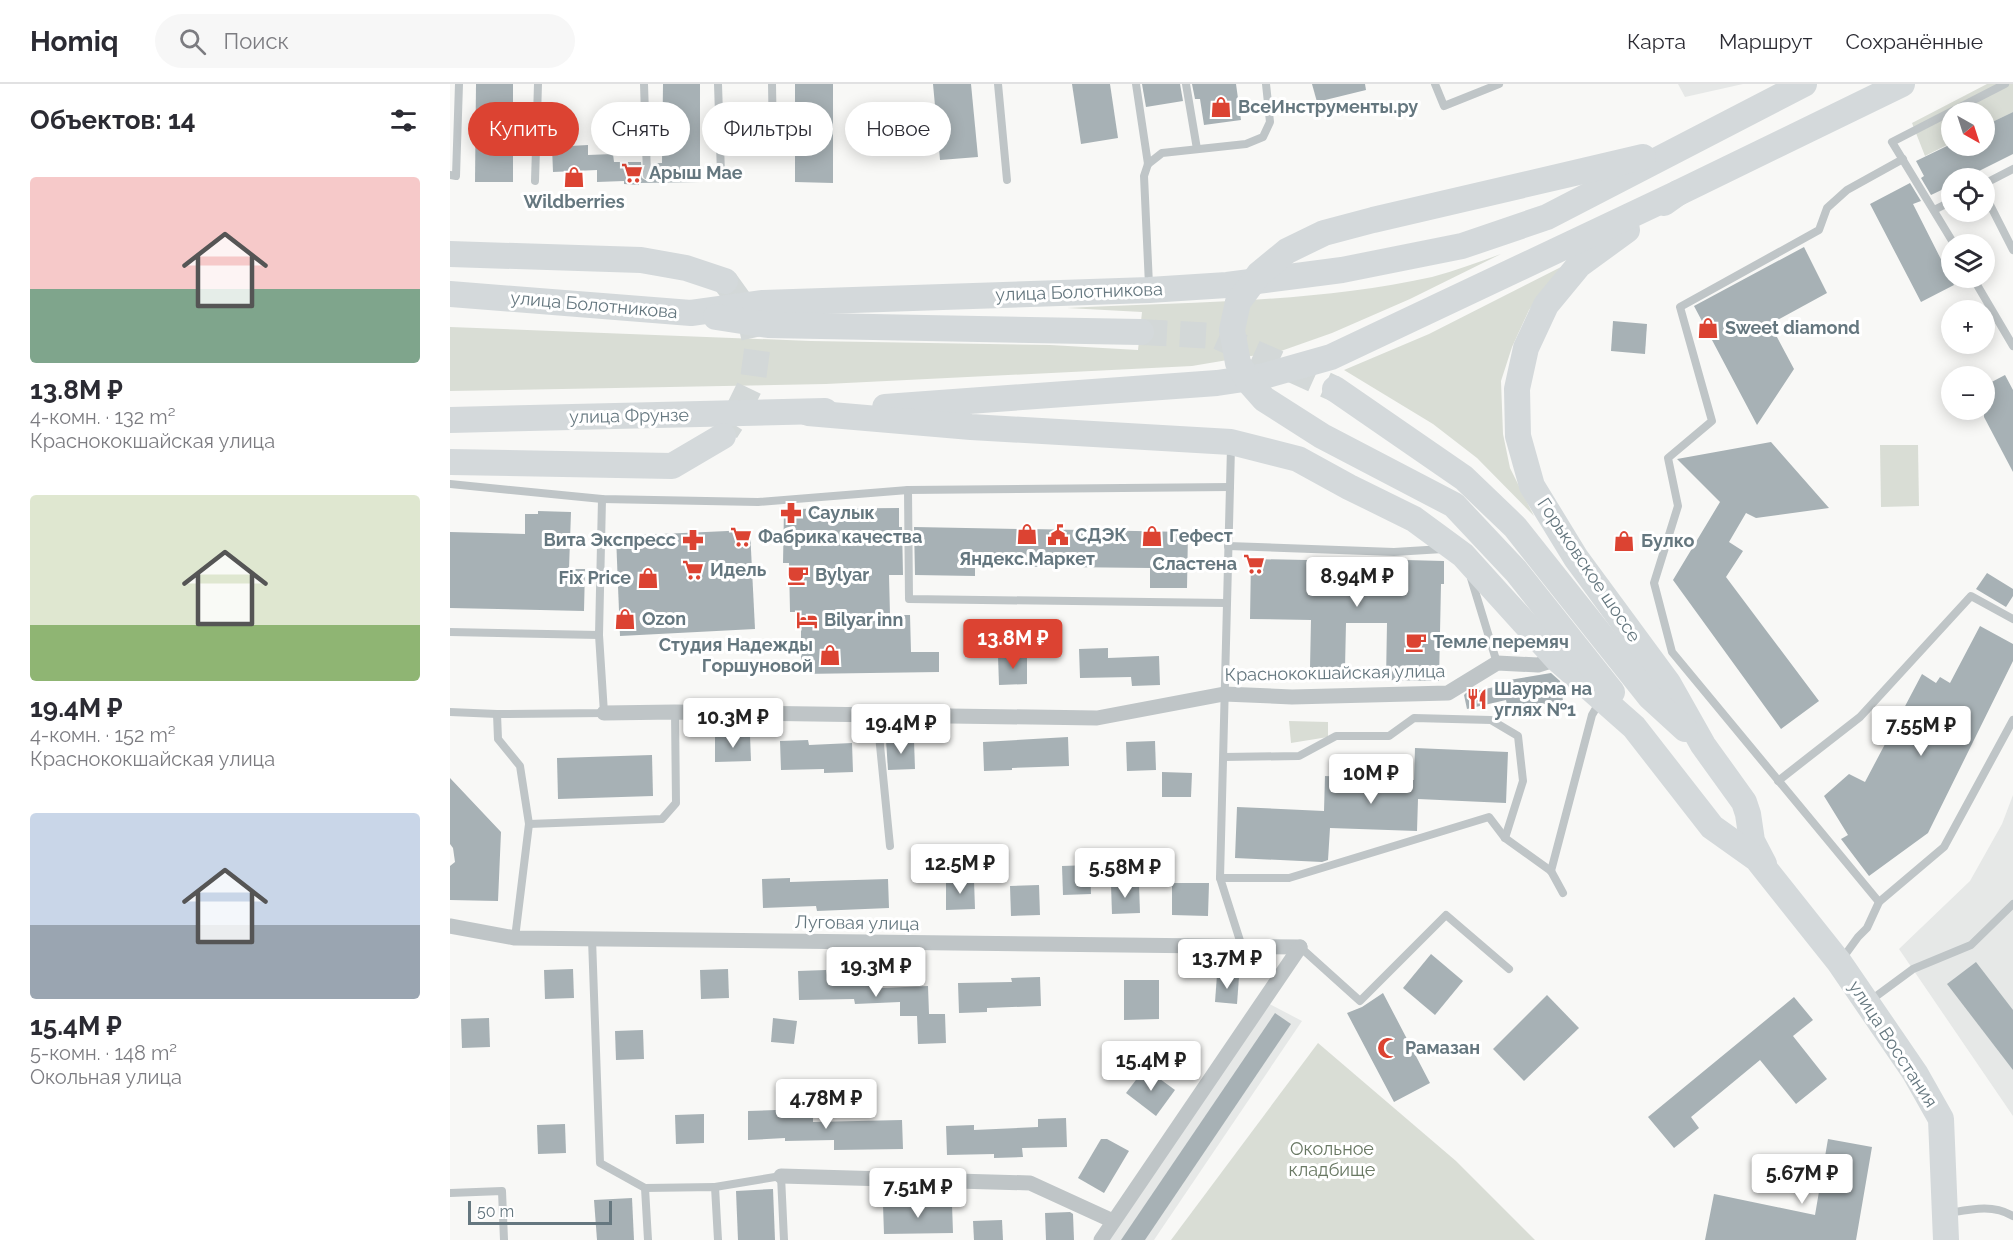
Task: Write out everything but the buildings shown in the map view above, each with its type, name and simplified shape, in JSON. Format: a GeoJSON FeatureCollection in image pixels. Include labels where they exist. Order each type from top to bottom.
{"type":"FeatureCollection","features":[{"type":"Feature","properties":{"kind":"main road"},"geometry":{"type":"LineString","coordinates":[[1634,727],[1617,698],[1516,571],[1454,505],[1322,436],[1264,399],[1249,382],[1238,363],[1232,330],[1238,302],[1259,274],[1287,251],[1324,233],[1684,147],[1804,84]]}},
{"type":"Feature","properties":{"kind":"main road","name":"Горьковское шоссе"},"geometry":{"type":"LineString","coordinates":[[1703,745],[1668,683],[1576,558],[1532,486],[1518,436],[1517,389],[1526,348],[1546,305],[1579,265],[1678,193],[1902,84]]}},
{"type":"Feature","properties":{"kind":"main road","name":"улица Болотникова"},"geometry":{"type":"LineString","coordinates":[[450,294],[691,313],[763,303],[1149,290],[1227,285],[1342,270],[1462,246],[1547,217],[1684,147]]}},
{"type":"Feature","properties":{"kind":"main road"},"geometry":{"type":"LineString","coordinates":[[808,413],[1217,383],[1264,376],[1331,357],[1678,193]]}},
{"type":"Feature","properties":{"kind":"main road"},"geometry":{"type":"LineString","coordinates":[[450,254],[641,260],[686,268],[725,281]]}},
{"type":"Feature","properties":{"kind":"main road"},"geometry":{"type":"LineString","coordinates":[[691,313],[768,325],[1141,332]]}},
{"type":"Feature","properties":{"kind":"main road"},"geometry":{"type":"LineString","coordinates":[[1335,389],[1464,478],[1515,527],[1650,697],[1703,745]]}},
{"type":"Feature","properties":{"kind":"main road","name":"улица Фрунзе"},"geometry":{"type":"LineString","coordinates":[[450,420],[808,413]]}},
{"type":"Feature","properties":{"kind":"main road","name":"улица Восстания"},"geometry":{"type":"LineString","coordinates":[[808,413],[971,427],[1231,442],[1298,459],[1414,519],[1463,555],[1557,659],[1634,727],[1712,827],[1751,853],[1771,874],[1839,963],[1915,1074],[1941,1119],[1946,1240]]}},
{"type":"Feature","properties":{"kind":"main road"},"geometry":{"type":"LineString","coordinates":[[450,462],[672,466],[723,436]]}},
{"type":"Feature","properties":{"kind":"main road","name":"улица Восстания"},"geometry":{"type":"LineString","coordinates":[[1703,745],[1744,802],[1752,841],[1771,874]]}},
{"type":"Feature","properties":{"kind":"street"},"geometry":{"type":"LineString","coordinates":[[1497,663],[1538,665],[1557,659]]}},
{"type":"Feature","properties":{"kind":"street","name":"Краснококшайская улица"},"geometry":{"type":"LineString","coordinates":[[604,712],[675,711],[1097,718],[1224,694],[1292,697],[1448,693],[1497,663]]}},
{"type":"Feature","properties":{"kind":"street","name":"Луговая улица"},"geometry":{"type":"LineString","coordinates":[[450,926],[515,938],[1300,947]]}},
{"type":"Feature","properties":{"kind":"street"},"geometry":{"type":"LineString","coordinates":[[1101,1240],[1300,947]]}},
{"type":"Feature","properties":{"kind":"street"},"geometry":{"type":"LineString","coordinates":[[781,1176],[1030,1183],[1113,1221]]}},
{"type":"Feature","properties":{"kind":"lane"},"geometry":{"type":"LineString","coordinates":[[450,175],[456,176],[459,84]]}},
{"type":"Feature","properties":{"kind":"lane"},"geometry":{"type":"LineString","coordinates":[[535,182],[538,84]]}},
{"type":"Feature","properties":{"kind":"lane"},"geometry":{"type":"LineString","coordinates":[[644,84],[647,175]]}},
{"type":"Feature","properties":{"kind":"lane"},"geometry":{"type":"LineString","coordinates":[[718,84],[718,102]]}},
{"type":"Feature","properties":{"kind":"lane"},"geometry":{"type":"LineString","coordinates":[[772,84],[772,102]]}},
{"type":"Feature","properties":{"kind":"lane"},"geometry":{"type":"LineString","coordinates":[[998,84],[1007,180]]}},
{"type":"Feature","properties":{"kind":"lane"},"geometry":{"type":"LineString","coordinates":[[1136,84],[1148,164],[1144,176],[1149,290]]}},
{"type":"Feature","properties":{"kind":"lane"},"geometry":{"type":"LineString","coordinates":[[1186,84],[1197,149]]}},
{"type":"Feature","properties":{"kind":"lane"},"geometry":{"type":"LineString","coordinates":[[1148,164],[1162,153],[1246,144],[1263,137],[1270,122],[1266,84]]}},
{"type":"Feature","properties":{"kind":"lane"},"geometry":{"type":"LineString","coordinates":[[1435,84],[1443,105],[1499,84]]}},
{"type":"Feature","properties":{"kind":"lane"},"geometry":{"type":"LineString","coordinates":[[1948,234],[1892,142],[2005,84]]}},
{"type":"Feature","properties":{"kind":"lane"},"geometry":{"type":"LineString","coordinates":[[720,156],[721,174]]}},
{"type":"Feature","properties":{"kind":"lane"},"geometry":{"type":"LineString","coordinates":[[1879,902],[1672,652],[1654,583],[1678,506],[1668,458],[1712,421],[1680,307],[1819,230],[1827,208],[1847,190],[1903,159]]}},
{"type":"Feature","properties":{"kind":"lane"},"geometry":{"type":"LineString","coordinates":[[1995,178],[2013,169]]}},
{"type":"Feature","properties":{"kind":"lane"},"geometry":{"type":"LineString","coordinates":[[1934,210],[1941,206]]}},
{"type":"Feature","properties":{"kind":"lane"},"geometry":{"type":"LineString","coordinates":[[1995,215],[2013,250]]}},
{"type":"Feature","properties":{"kind":"lane"},"geometry":{"type":"LineString","coordinates":[[1979,288],[2013,346]]}},
{"type":"Feature","properties":{"kind":"lane"},"geometry":{"type":"LineString","coordinates":[[1231,442],[1220,878],[1242,947]]}},
{"type":"Feature","properties":{"kind":"lane"},"geometry":{"type":"LineString","coordinates":[[450,484],[602,499],[758,502],[908,490],[1230,488]]}},
{"type":"Feature","properties":{"kind":"lane"},"geometry":{"type":"LineString","coordinates":[[908,490],[909,599],[1226,603]]}},
{"type":"Feature","properties":{"kind":"lane"},"geometry":{"type":"LineString","coordinates":[[450,712],[498,714],[604,712],[599,635],[602,499]]}},
{"type":"Feature","properties":{"kind":"lane"},"geometry":{"type":"LineString","coordinates":[[1228,546],[1394,552],[1443,548],[1463,555],[1497,663]]}},
{"type":"Feature","properties":{"kind":"lane"},"geometry":{"type":"LineString","coordinates":[[1778,781],[1860,717],[1971,596],[2013,619]]}},
{"type":"Feature","properties":{"kind":"lane"},"geometry":{"type":"LineString","coordinates":[[450,632],[599,635]]}},
{"type":"Feature","properties":{"kind":"lane"},"geometry":{"type":"LineString","coordinates":[[1551,871],[1592,716],[1602,699]]}},
{"type":"Feature","properties":{"kind":"lane"},"geometry":{"type":"LineString","coordinates":[[529,824],[662,819],[676,803],[675,711]]}},
{"type":"Feature","properties":{"kind":"lane"},"geometry":{"type":"LineString","coordinates":[[498,714],[498,739],[520,766],[529,824],[515,938]]}},
{"type":"Feature","properties":{"kind":"lane"},"geometry":{"type":"LineString","coordinates":[[877,715],[890,846]]}},
{"type":"Feature","properties":{"kind":"lane"},"geometry":{"type":"LineString","coordinates":[[1224,757],[1299,756],[1336,736],[1389,736],[1414,718],[1491,720],[1518,736],[1523,781],[1505,838]]}},
{"type":"Feature","properties":{"kind":"lane"},"geometry":{"type":"LineString","coordinates":[[1839,963],[1858,937],[1868,928],[1879,902],[1944,848],[2013,720]]}},
{"type":"Feature","properties":{"kind":"lane"},"geometry":{"type":"LineString","coordinates":[[1220,878],[1289,878],[1489,817],[1505,838],[1551,871],[1563,893]]}},
{"type":"Feature","properties":{"kind":"lane"},"geometry":{"type":"LineString","coordinates":[[1867,1003],[1913,969],[1971,945],[2013,904]]}},
{"type":"Feature","properties":{"kind":"lane"},"geometry":{"type":"LineString","coordinates":[[1300,947],[1360,1001],[1446,915],[1509,969]]}},
{"type":"Feature","properties":{"kind":"lane"},"geometry":{"type":"LineString","coordinates":[[592,939],[600,1162],[645,1188],[715,1187],[781,1176],[784,1240]]}},
{"type":"Feature","properties":{"kind":"lane"},"geometry":{"type":"LineString","coordinates":[[715,1187],[718,1240]]}},
{"type":"Feature","properties":{"kind":"lane"},"geometry":{"type":"LineString","coordinates":[[645,1188],[648,1240]]}},
{"type":"Feature","properties":{"kind":"lane"},"geometry":{"type":"LineString","coordinates":[[450,1192],[502,1191],[504,1240]]}},
{"type":"Feature","properties":{"kind":"lane"},"geometry":{"type":"LineString","coordinates":[[1945,1214],[1977,1208],[2002,1209],[2013,1216]]}},
{"type":"Feature","properties":{"kind":"shaded area"},"geometry":{"type":"Polygon","coordinates":[[[1678,84],[1743,84],[1685,97],[1678,84]]]}},
{"type":"Feature","properties":{"kind":"shaded area"},"geometry":{"type":"Polygon","coordinates":[[[2013,795],[2013,1116],[1899,949],[1970,881],[2002,824],[2013,795]]]}},
{"type":"Feature","properties":{"kind":"shaded area"},"geometry":{"type":"Polygon","coordinates":[[[1262,1000],[1302,1021],[1154,1240],[1099,1240],[1262,1000]]]}},
{"type":"Feature","properties":{"kind":"green space"},"geometry":{"type":"Polygon","coordinates":[[[1987,84],[2013,84],[2013,112],[1995,121],[1995,102],[1952,102],[1987,84]]]}},
{"type":"Feature","properties":{"kind":"green space"},"geometry":{"type":"Polygon","coordinates":[[[1941,108],[1941,148],[1925,156],[1912,123],[1941,108]]]}},
{"type":"Feature","properties":{"kind":"green space"},"geometry":{"type":"Polygon","coordinates":[[[1501,254],[1410,299],[1332,333],[1281,351],[1192,366],[826,384],[450,391],[450,327],[811,341],[1050,345],[1138,350],[1142,312],[1067,308],[1251,300],[1342,292],[1432,277],[1501,254]]]}},
{"type":"Feature","properties":{"kind":"green space"},"geometry":{"type":"Polygon","coordinates":[[[1561,267],[1529,310],[1512,347],[1501,381],[1503,434],[1510,468],[1534,516],[1477,458],[1433,424],[1344,370],[1429,334],[1561,267]]]}},
{"type":"Feature","properties":{"kind":"green space"},"geometry":{"type":"Polygon","coordinates":[[[1880,445],[1918,445],[1919,506],[1881,507],[1880,445]]]}},
{"type":"Feature","properties":{"kind":"green space"},"geometry":{"type":"Polygon","coordinates":[[[1289,721],[1328,722],[1328,737],[1291,743],[1289,721]]]}},
{"type":"Feature","properties":{"kind":"green space","name":"Окольное кладбище"},"geometry":{"type":"Polygon","coordinates":[[[1318,1043],[1456,1161],[1535,1240],[1171,1240],[1318,1043]]]}},
{"type":"Feature","properties":{"kind":"tunnel"},"geometry":{"type":"LineString","coordinates":[[725,281],[749,314],[757,350],[753,380],[726,431]]}},
{"type":"Feature","properties":{"kind":"tunnel"},"geometry":{"type":"LineString","coordinates":[[1141,332],[1217,336],[1335,389]]}},
{"type":"Feature","properties":{"kind":"place","name":"ВсеИнструменты.ру"},"geometry":{"type":"Point","coordinates":[1221,107]}},
{"type":"Feature","properties":{"kind":"place","name":"Арыш Мае"},"geometry":{"type":"Point","coordinates":[632,173]}},
{"type":"Feature","properties":{"kind":"place","name":"Wildberries"},"geometry":{"type":"Point","coordinates":[574,177]}},
{"type":"Feature","properties":{"kind":"place","name":"Sweet diamond"},"geometry":{"type":"Point","coordinates":[1708,328]}},
{"type":"Feature","properties":{"kind":"place","name":"Саулык"},"geometry":{"type":"Point","coordinates":[791,513]}},
{"type":"Feature","properties":{"kind":"place","name":"Яндекс.Маркет"},"geometry":{"type":"Point","coordinates":[1027,534]}},
{"type":"Feature","properties":{"kind":"place","name":"СДЭК"},"geometry":{"type":"Point","coordinates":[1058,535]}},
{"type":"Feature","properties":{"kind":"place","name":"Гефест"},"geometry":{"type":"Point","coordinates":[1152,536]}},
{"type":"Feature","properties":{"kind":"place","name":"Фабрика качества"},"geometry":{"type":"Point","coordinates":[741,537]}},
{"type":"Feature","properties":{"kind":"place","name":"Вита Экспресс"},"geometry":{"type":"Point","coordinates":[693,540]}},
{"type":"Feature","properties":{"kind":"place","name":"Булко"},"geometry":{"type":"Point","coordinates":[1624,541]}},
{"type":"Feature","properties":{"kind":"place","name":"Сластена"},"geometry":{"type":"Point","coordinates":[1254,564]}},
{"type":"Feature","properties":{"kind":"place","name":"Идель"},"geometry":{"type":"Point","coordinates":[693,570]}},
{"type":"Feature","properties":{"kind":"place","name":"Bylyar"},"geometry":{"type":"Point","coordinates":[798,575]}},
{"type":"Feature","properties":{"kind":"place","name":"Fix Price"},"geometry":{"type":"Point","coordinates":[648,578]}},
{"type":"Feature","properties":{"kind":"place","name":"Ozon"},"geometry":{"type":"Point","coordinates":[625,619]}},
{"type":"Feature","properties":{"kind":"place","name":"Bilyar inn"},"geometry":{"type":"Point","coordinates":[807,620]}},
{"type":"Feature","properties":{"kind":"place","name":"Темле перемяч"},"geometry":{"type":"Point","coordinates":[1416,642]}},
{"type":"Feature","properties":{"kind":"place","name":"Студия Надежды Горшуновой"},"geometry":{"type":"Point","coordinates":[830,655]}},
{"type":"Feature","properties":{"kind":"place","name":"Шаурма на углях №1"},"geometry":{"type":"Point","coordinates":[1477,699]}},
{"type":"Feature","properties":{"kind":"place","name":"Рамазан"},"geometry":{"type":"Point","coordinates":[1388,1048]}}]}
